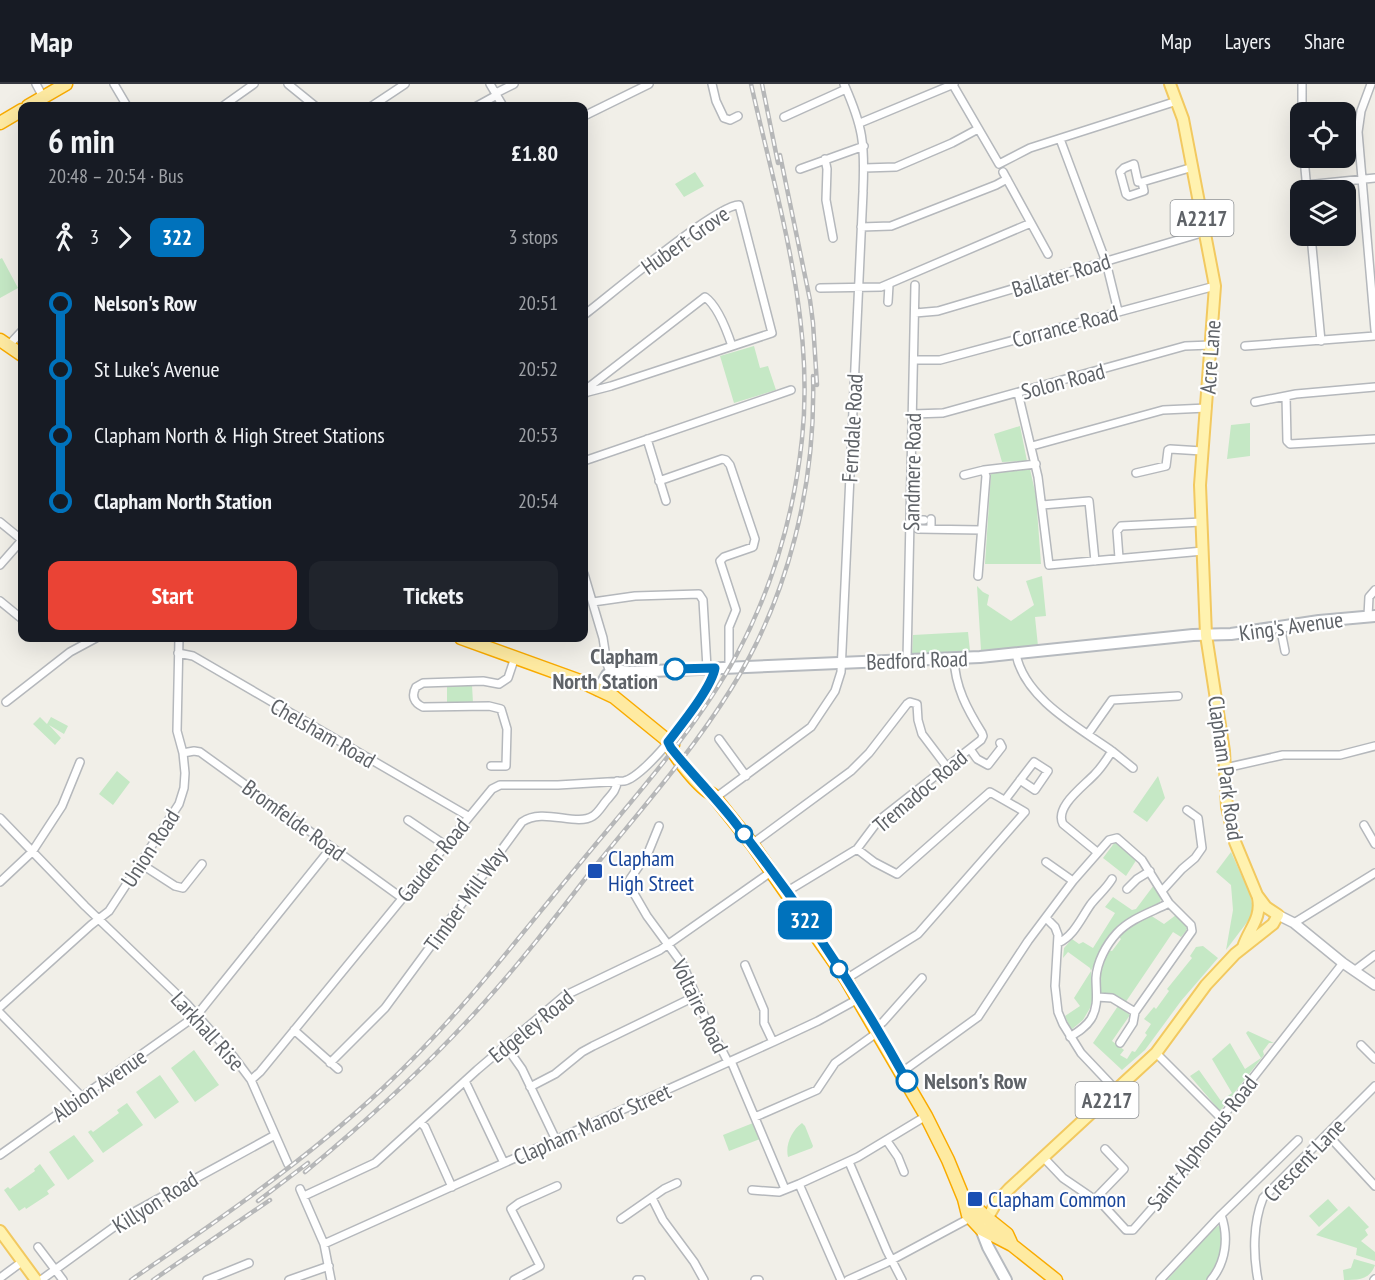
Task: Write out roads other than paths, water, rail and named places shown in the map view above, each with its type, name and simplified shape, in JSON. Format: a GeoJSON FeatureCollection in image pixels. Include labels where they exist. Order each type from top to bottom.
{"type":"FeatureCollection","features":[{"type":"Feature","properties":{"kind":"highway"},"geometry":{"type":"LineString","coordinates":[[35,102],[66,84]]}},
{"type":"Feature","properties":{"kind":"highway"},"geometry":{"type":"LineString","coordinates":[[0,123],[18,112]]}},
{"type":"Feature","properties":{"kind":"highway"},"geometry":{"type":"LineString","coordinates":[[4,343],[18,353]]}},
{"type":"Feature","properties":{"kind":"highway"},"geometry":{"type":"LineString","coordinates":[[472,642],[602,691],[622,702],[668,742],[694,777],[714,796],[752,844],[846,979],[902,1072],[969,1202],[984,1224]]}},
{"type":"Feature","properties":{"kind":"highway"},"geometry":{"type":"LineString","coordinates":[[969,1202],[966,1212],[970,1218],[1007,1234],[1012,1245],[1056,1280]]}},
{"type":"Feature","properties":{"kind":"main road","name":"Acre Lane"},"geometry":{"type":"LineString","coordinates":[[1170,84],[1177,101],[1193,167],[1215,286],[1200,485],[1206,635]]}},
{"type":"Feature","properties":{"kind":"main road","name":"King's Avenue"},"geometry":{"type":"LineString","coordinates":[[1206,635],[1231,634],[1371,616]]}},
{"type":"Feature","properties":{"kind":"main road","name":"Bedford Road"},"geometry":{"type":"LineString","coordinates":[[610,672],[841,663],[907,652],[954,658],[1206,635]]}},
{"type":"Feature","properties":{"kind":"main road","name":"Clapham Park Road"},"geometry":{"type":"LineString","coordinates":[[1206,635],[1225,768],[1225,792],[1230,823],[1237,848],[1257,895],[1266,907],[1278,915]]}},
{"type":"Feature","properties":{"kind":"main road"},"geometry":{"type":"LineString","coordinates":[[602,691],[610,672]]}},
{"type":"Feature","properties":{"kind":"main road"},"geometry":{"type":"LineString","coordinates":[[602,691],[615,677],[627,672]]}},
{"type":"Feature","properties":{"kind":"main road"},"geometry":{"type":"LineString","coordinates":[[1242,949],[1258,917],[1260,909],[1257,895]]}},
{"type":"Feature","properties":{"kind":"main road","name":"A2217"},"geometry":{"type":"LineString","coordinates":[[984,1224],[996,1203],[1156,1053],[1206,985],[1242,949],[1273,924],[1278,915]]}},
{"type":"Feature","properties":{"kind":"main road"},"geometry":{"type":"LineString","coordinates":[[969,1202],[987,1206],[996,1203]]}},
{"type":"Feature","properties":{"kind":"main road"},"geometry":{"type":"LineString","coordinates":[[984,1224],[986,1243],[1006,1280]]}},
{"type":"Feature","properties":{"kind":"main road"},"geometry":{"type":"LineString","coordinates":[[0,1231],[36,1280]]}},
{"type":"Feature","properties":{"kind":"street"},"geometry":{"type":"LineString","coordinates":[[36,84],[43,97]]}},
{"type":"Feature","properties":{"kind":"street"},"geometry":{"type":"LineString","coordinates":[[114,84],[125,102]]}},
{"type":"Feature","properties":{"kind":"street"},"geometry":{"type":"LineString","coordinates":[[229,102],[254,84]]}},
{"type":"Feature","properties":{"kind":"street"},"geometry":{"type":"LineString","coordinates":[[288,84],[309,102]]}},
{"type":"Feature","properties":{"kind":"street"},"geometry":{"type":"LineString","coordinates":[[387,84],[392,93]]}},
{"type":"Feature","properties":{"kind":"street"},"geometry":{"type":"LineString","coordinates":[[378,102],[405,84]]}},
{"type":"Feature","properties":{"kind":"street"},"geometry":{"type":"LineString","coordinates":[[490,84],[501,102]]}},
{"type":"Feature","properties":{"kind":"street"},"geometry":{"type":"LineString","coordinates":[[483,102],[514,84]]}},
{"type":"Feature","properties":{"kind":"street"},"geometry":{"type":"LineString","coordinates":[[588,114],[649,84]]}},
{"type":"Feature","properties":{"kind":"street"},"geometry":{"type":"LineString","coordinates":[[712,84],[716,101],[724,118],[729,120],[738,116]]}},
{"type":"Feature","properties":{"kind":"street"},"geometry":{"type":"LineString","coordinates":[[860,123],[954,84],[999,164],[1022,152],[1177,101]]}},
{"type":"Feature","properties":{"kind":"street"},"geometry":{"type":"LineString","coordinates":[[1302,84],[1302,102]]}},
{"type":"Feature","properties":{"kind":"street"},"geometry":{"type":"LineString","coordinates":[[1371,84],[1359,124],[1375,330]]}},
{"type":"Feature","properties":{"kind":"street"},"geometry":{"type":"LineString","coordinates":[[784,117],[845,87]]}},
{"type":"Feature","properties":{"kind":"street","name":"Ferndale Road"},"geometry":{"type":"LineString","coordinates":[[714,796],[746,776],[811,727],[835,692],[841,672],[864,168],[864,146],[860,123],[845,87]]}},
{"type":"Feature","properties":{"kind":"street"},"geometry":{"type":"LineString","coordinates":[[864,168],[896,167],[978,129]]}},
{"type":"Feature","properties":{"kind":"street"},"geometry":{"type":"LineString","coordinates":[[1060,139],[1106,262],[1118,311]]}},
{"type":"Feature","properties":{"kind":"street"},"geometry":{"type":"LineString","coordinates":[[800,169],[864,146]]}},
{"type":"Feature","properties":{"kind":"street"},"geometry":{"type":"LineString","coordinates":[[825,159],[826,200],[833,238]]}},
{"type":"Feature","properties":{"kind":"street"},"geometry":{"type":"LineString","coordinates":[[1142,182],[1144,191],[1129,196],[1126,194],[1120,172],[1134,164],[1138,182],[1142,182],[1193,167]]}},
{"type":"Feature","properties":{"kind":"street"},"geometry":{"type":"LineString","coordinates":[[861,227],[891,226],[996,185],[1005,176],[1048,254]]}},
{"type":"Feature","properties":{"kind":"street"},"geometry":{"type":"LineString","coordinates":[[1356,180],[1375,178]]}},
{"type":"Feature","properties":{"kind":"street","name":"Hubert Grove"},"geometry":{"type":"LineString","coordinates":[[588,312],[694,230],[727,208],[738,204],[772,333],[732,346]]}},
{"type":"Feature","properties":{"kind":"street"},"geometry":{"type":"LineString","coordinates":[[820,288],[889,285],[1031,224]]}},
{"type":"Feature","properties":{"kind":"street","name":"Ballater Road"},"geometry":{"type":"LineString","coordinates":[[915,313],[938,311],[1205,232]]}},
{"type":"Feature","properties":{"kind":"street"},"geometry":{"type":"LineString","coordinates":[[1312,246],[1321,341]]}},
{"type":"Feature","properties":{"kind":"street"},"geometry":{"type":"LineString","coordinates":[[888,302],[889,285]]}},
{"type":"Feature","properties":{"kind":"street","name":"Sandmere Road"},"geometry":{"type":"LineString","coordinates":[[907,652],[915,285]]}},
{"type":"Feature","properties":{"kind":"street","name":"Corrance Road"},"geometry":{"type":"LineString","coordinates":[[914,360],[940,360],[1215,286]]}},
{"type":"Feature","properties":{"kind":"street"},"geometry":{"type":"LineString","coordinates":[[588,387],[705,297],[712,304],[722,322],[732,346],[588,392]]}},
{"type":"Feature","properties":{"kind":"street"},"geometry":{"type":"LineString","coordinates":[[4,343],[18,334]]}},
{"type":"Feature","properties":{"kind":"street"},"geometry":{"type":"LineString","coordinates":[[1245,346],[1375,336]]}},
{"type":"Feature","properties":{"kind":"street","name":"Solon Road"},"geometry":{"type":"LineString","coordinates":[[913,414],[943,413],[1185,346],[1211,345]]}},
{"type":"Feature","properties":{"kind":"street"},"geometry":{"type":"LineString","coordinates":[[606,373],[611,386]]}},
{"type":"Feature","properties":{"kind":"street"},"geometry":{"type":"LineString","coordinates":[[1254,402],[1286,396],[1375,387]]}},
{"type":"Feature","properties":{"kind":"street"},"geometry":{"type":"LineString","coordinates":[[588,460],[791,390]]}},
{"type":"Feature","properties":{"kind":"street"},"geometry":{"type":"LineString","coordinates":[[1018,393],[1036,464],[1049,565],[1203,551]]}},
{"type":"Feature","properties":{"kind":"street"},"geometry":{"type":"LineString","coordinates":[[1286,396],[1287,441],[1290,444],[1375,439]]}},
{"type":"Feature","properties":{"kind":"street"},"geometry":{"type":"LineString","coordinates":[[1032,446],[1163,410],[1207,408]]}},
{"type":"Feature","properties":{"kind":"street"},"geometry":{"type":"LineString","coordinates":[[647,439],[666,501]]}},
{"type":"Feature","properties":{"kind":"street"},"geometry":{"type":"LineString","coordinates":[[1136,473],[1166,466],[1170,449],[1202,451]]}},
{"type":"Feature","properties":{"kind":"street"},"geometry":{"type":"LineString","coordinates":[[659,481],[722,459],[730,465],[755,542],[753,547],[724,557],[720,561],[736,610],[729,627],[729,667]]}},
{"type":"Feature","properties":{"kind":"street"},"geometry":{"type":"LineString","coordinates":[[963,475],[984,470],[1036,464]]}},
{"type":"Feature","properties":{"kind":"street"},"geometry":{"type":"LineString","coordinates":[[978,576],[985,485],[984,470]]}},
{"type":"Feature","properties":{"kind":"street"},"geometry":{"type":"LineString","coordinates":[[1042,505],[1089,501],[1095,561]]}},
{"type":"Feature","properties":{"kind":"street"},"geometry":{"type":"LineString","coordinates":[[911,520],[928,519],[931,529]]}},
{"type":"Feature","properties":{"kind":"street"},"geometry":{"type":"LineString","coordinates":[[0,522],[18,537]]}},
{"type":"Feature","properties":{"kind":"street"},"geometry":{"type":"LineString","coordinates":[[1119,558],[1118,531],[1121,526],[1202,522]]}},
{"type":"Feature","properties":{"kind":"street"},"geometry":{"type":"LineString","coordinates":[[918,529],[981,530]]}},
{"type":"Feature","properties":{"kind":"street"},"geometry":{"type":"LineString","coordinates":[[0,565],[18,545]]}},
{"type":"Feature","properties":{"kind":"street"},"geometry":{"type":"LineString","coordinates":[[588,590],[610,672]]}},
{"type":"Feature","properties":{"kind":"street"},"geometry":{"type":"LineString","coordinates":[[1371,616],[1369,597],[1375,590]]}},
{"type":"Feature","properties":{"kind":"street"},"geometry":{"type":"LineString","coordinates":[[592,602],[635,596],[699,594],[703,600],[711,668]]}},
{"type":"Feature","properties":{"kind":"street"},"geometry":{"type":"LineString","coordinates":[[0,601],[18,616]]}},
{"type":"Feature","properties":{"kind":"street"},"geometry":{"type":"LineString","coordinates":[[1280,626],[1285,651]]}},
{"type":"Feature","properties":{"kind":"street"},"geometry":{"type":"LineString","coordinates":[[6,702],[70,652],[89,642]]}},
{"type":"Feature","properties":{"kind":"street","name":"Union Road"},"geometry":{"type":"LineString","coordinates":[[0,1007],[109,911],[172,817],[183,795],[185,773],[177,731],[179,642]]}},
{"type":"Feature","properties":{"kind":"street","name":"Chelsham Road"},"geometry":{"type":"LineString","coordinates":[[178,653],[193,656],[468,816]]}},
{"type":"Feature","properties":{"kind":"street"},"geometry":{"type":"LineString","coordinates":[[1016,654],[1022,673],[1034,691],[1133,768]]}},
{"type":"Feature","properties":{"kind":"street"},"geometry":{"type":"LineString","coordinates":[[491,766],[506,766],[507,729],[501,709],[489,706],[423,707],[417,705],[413,692],[423,683],[483,681],[499,684],[508,678],[515,657]]}},
{"type":"Feature","properties":{"kind":"street","name":"Tremadoc Road"},"geometry":{"type":"LineString","coordinates":[[786,892],[857,849],[878,821],[983,736],[961,696],[954,658]]}},
{"type":"Feature","properties":{"kind":"street","name":"Gauden Road"},"geometry":{"type":"LineString","coordinates":[[250,1080],[260,1072],[492,789],[500,785],[558,785],[627,781],[636,776],[668,742],[696,704],[714,674],[711,668]]}},
{"type":"Feature","properties":{"kind":"street"},"geometry":{"type":"LineString","coordinates":[[1088,734],[1112,700],[1178,696]]}},
{"type":"Feature","properties":{"kind":"street"},"geometry":{"type":"LineString","coordinates":[[752,844],[851,771],[870,753],[910,702],[917,704],[922,734],[947,767]]}},
{"type":"Feature","properties":{"kind":"street"},"geometry":{"type":"LineString","coordinates":[[719,739],[746,776]]}},
{"type":"Feature","properties":{"kind":"street"},"geometry":{"type":"LineString","coordinates":[[970,748],[977,759],[988,765],[1002,747],[1000,743]]}},
{"type":"Feature","properties":{"kind":"street"},"geometry":{"type":"LineString","coordinates":[[1225,768],[1283,755],[1340,755],[1375,746]]}},
{"type":"Feature","properties":{"kind":"street","name":"Bromfelde Road"},"geometry":{"type":"LineString","coordinates":[[183,753],[200,752],[402,898]]}},
{"type":"Feature","properties":{"kind":"street"},"geometry":{"type":"LineString","coordinates":[[1097,852],[1067,827],[1061,817],[1064,807],[1078,789],[1095,774],[1112,752]]}},
{"type":"Feature","properties":{"kind":"street"},"geometry":{"type":"LineString","coordinates":[[0,882],[32,852],[62,806],[80,762]]}},
{"type":"Feature","properties":{"kind":"street"},"geometry":{"type":"LineString","coordinates":[[1005,800],[1020,780]]}},
{"type":"Feature","properties":{"kind":"street","name":"Timber Mill Way"},"geometry":{"type":"LineString","coordinates":[[330,1063],[386,1008],[522,822],[537,816],[590,818],[617,787],[617,781]]}},
{"type":"Feature","properties":{"kind":"street"},"geometry":{"type":"LineString","coordinates":[[846,979],[918,933],[1025,812],[990,792],[897,874],[874,862],[857,849]]}},
{"type":"Feature","properties":{"kind":"street"},"geometry":{"type":"LineString","coordinates":[[1162,891],[1182,869],[1196,858],[1202,848],[1198,818],[1187,810]]}},
{"type":"Feature","properties":{"kind":"street","name":"Larkhall Rise"},"geometry":{"type":"LineString","coordinates":[[0,818],[197,1015],[233,1056],[250,1080],[285,1153],[288,1164]]}},
{"type":"Feature","properties":{"kind":"street"},"geometry":{"type":"LineString","coordinates":[[408,819],[445,845]]}},
{"type":"Feature","properties":{"kind":"street"},"geometry":{"type":"LineString","coordinates":[[1364,825],[1375,844]]}},
{"type":"Feature","properties":{"kind":"street","name":"Voltaire Road"},"geometry":{"type":"LineString","coordinates":[[658,826],[648,853],[629,882],[634,894],[683,965],[755,1117],[784,1189]]}},
{"type":"Feature","properties":{"kind":"street"},"geometry":{"type":"LineString","coordinates":[[902,1072],[978,1017],[1073,881],[1111,838],[1117,838],[1143,860],[1169,903],[1189,921],[1192,931],[1135,1012],[1133,1023],[1120,1043]]}},
{"type":"Feature","properties":{"kind":"street","name":"Albion Avenue"},"geometry":{"type":"LineString","coordinates":[[0,1155],[197,1015],[331,848]]}},
{"type":"Feature","properties":{"kind":"street"},"geometry":{"type":"LineString","coordinates":[[1046,862],[1073,881]]}},
{"type":"Feature","properties":{"kind":"street"},"geometry":{"type":"LineString","coordinates":[[141,864],[183,888],[202,864]]}},
{"type":"Feature","properties":{"kind":"street"},"geometry":{"type":"LineString","coordinates":[[1127,889],[1150,871]]}},
{"type":"Feature","properties":{"kind":"street","name":"Edgeley Road"},"geometry":{"type":"LineString","coordinates":[[304,1196],[372,1165],[564,996],[640,961],[668,945],[771,872]]}},
{"type":"Feature","properties":{"kind":"street"},"geometry":{"type":"LineString","coordinates":[[1294,923],[1375,873]]}},
{"type":"Feature","properties":{"kind":"street"},"geometry":{"type":"LineString","coordinates":[[1058,943],[1068,939],[1093,901],[1103,893],[1112,879]]}},
{"type":"Feature","properties":{"kind":"street"},"geometry":{"type":"LineString","coordinates":[[1070,1037],[1092,1018],[1097,998],[1098,966],[1112,939],[1126,925],[1169,903]]}},
{"type":"Feature","properties":{"kind":"street"},"geometry":{"type":"LineString","coordinates":[[1278,915],[1294,923],[1343,963],[1375,985]]}},
{"type":"Feature","properties":{"kind":"street"},"geometry":{"type":"LineString","coordinates":[[1046,918],[1055,927],[1058,943],[1056,998],[1058,1012],[1081,1053],[1116,1091]]}},
{"type":"Feature","properties":{"kind":"street"},"geometry":{"type":"LineString","coordinates":[[1354,971],[1375,955]]}},
{"type":"Feature","properties":{"kind":"street","name":"Saint Alphonsus Road"},"geometry":{"type":"LineString","coordinates":[[1044,1158],[1064,1178],[1104,1206],[1126,1230],[1133,1230],[1198,1156],[1222,1119],[1343,963]]}},
{"type":"Feature","properties":{"kind":"street"},"geometry":{"type":"LineString","coordinates":[[745,965],[764,1010],[764,1023],[773,1042]]}},
{"type":"Feature","properties":{"kind":"street"},"geometry":{"type":"LineString","coordinates":[[755,1117],[817,1090],[836,1063],[876,1030],[922,978]]}},
{"type":"Feature","properties":{"kind":"street"},"geometry":{"type":"LineString","coordinates":[[530,1086],[555,1074],[593,1046],[696,996]]}},
{"type":"Feature","properties":{"kind":"street"},"geometry":{"type":"LineString","coordinates":[[1097,998],[1112,998],[1135,1012]]}},
{"type":"Feature","properties":{"kind":"street","name":"Clapham Manor Street"},"geometry":{"type":"LineString","coordinates":[[324,1244],[773,1042],[858,999]]}},
{"type":"Feature","properties":{"kind":"street"},"geometry":{"type":"LineString","coordinates":[[0,1013],[82,1096]]}},
{"type":"Feature","properties":{"kind":"street"},"geometry":{"type":"LineString","coordinates":[[294,1030],[338,1069]]}},
{"type":"Feature","properties":{"kind":"street"},"geometry":{"type":"LineString","coordinates":[[1360,1045],[1375,1059]]}},
{"type":"Feature","properties":{"kind":"street"},"geometry":{"type":"LineString","coordinates":[[505,1046],[516,1059],[556,1140]]}},
{"type":"Feature","properties":{"kind":"street"},"geometry":{"type":"LineString","coordinates":[[1156,1053],[1222,1119]]}},
{"type":"Feature","properties":{"kind":"street"},"geometry":{"type":"LineString","coordinates":[[465,1081],[504,1164]]}},
{"type":"Feature","properties":{"kind":"street","name":"Crescent Lane"},"geometry":{"type":"LineString","coordinates":[[1258,1280],[1256,1221],[1263,1198],[1375,1086]]}},
{"type":"Feature","properties":{"kind":"street"},"geometry":{"type":"LineString","coordinates":[[752,1190],[774,1192],[799,1184],[849,1162],[926,1116]]}},
{"type":"Feature","properties":{"kind":"street"},"geometry":{"type":"LineString","coordinates":[[420,1122],[426,1130],[452,1187]]}},
{"type":"Feature","properties":{"kind":"street"},"geometry":{"type":"LineString","coordinates":[[1327,1134],[1373,1181]]}},
{"type":"Feature","properties":{"kind":"street","name":"Killyon Road"},"geometry":{"type":"LineString","coordinates":[[41,1280],[136,1210],[275,1135]]}},
{"type":"Feature","properties":{"kind":"street"},"geometry":{"type":"LineString","coordinates":[[1160,1280],[1221,1215],[1298,1140]]}},
{"type":"Feature","properties":{"kind":"street"},"geometry":{"type":"LineString","coordinates":[[887,1141],[898,1157],[904,1172]]}},
{"type":"Feature","properties":{"kind":"street"},"geometry":{"type":"LineString","coordinates":[[1095,1199],[1124,1169],[1105,1149]]}},
{"type":"Feature","properties":{"kind":"street"},"geometry":{"type":"LineString","coordinates":[[849,1162],[891,1260],[902,1280]]}},
{"type":"Feature","properties":{"kind":"street"},"geometry":{"type":"LineString","coordinates":[[621,1219],[664,1189],[677,1183]]}},
{"type":"Feature","properties":{"kind":"street"},"geometry":{"type":"LineString","coordinates":[[799,1184],[841,1280]]}},
{"type":"Feature","properties":{"kind":"street"},"geometry":{"type":"LineString","coordinates":[[514,1280],[540,1266],[511,1209],[528,1198],[557,1186]]}},
{"type":"Feature","properties":{"kind":"street"},"geometry":{"type":"LineString","coordinates":[[300,1189],[324,1244],[331,1280]]}},
{"type":"Feature","properties":{"kind":"street"},"geometry":{"type":"LineString","coordinates":[[652,1198],[666,1225],[694,1262],[704,1280]]}},
{"type":"Feature","properties":{"kind":"street"},"geometry":{"type":"LineString","coordinates":[[1211,1280],[1217,1272],[1226,1244],[1221,1215]]}},
{"type":"Feature","properties":{"kind":"street"},"geometry":{"type":"LineString","coordinates":[[848,1280],[970,1218]]}},
{"type":"Feature","properties":{"kind":"street"},"geometry":{"type":"LineString","coordinates":[[38,1247],[63,1280]]}},
{"type":"Feature","properties":{"kind":"street"},"geometry":{"type":"LineString","coordinates":[[0,1278],[23,1261]]}},
{"type":"Feature","properties":{"kind":"street"},"geometry":{"type":"LineString","coordinates":[[207,1280],[249,1263]]}},
{"type":"Feature","properties":{"kind":"street"},"geometry":{"type":"LineString","coordinates":[[289,1280],[329,1266]]}},
{"type":"Feature","properties":{"kind":"railway"},"geometry":{"type":"LineString","coordinates":[[131,1280],[291,1166],[353,1115],[409,1063],[485,978],[683,737],[720,684],[749,631],[771,578],[787,523],[802,439],[805,394],[803,349],[791,260],[751,84]]}},
{"type":"Feature","properties":{"kind":"railway"},"geometry":{"type":"LineString","coordinates":[[762,84],[778,163]]}},
{"type":"Feature","properties":{"kind":"railway"},"geometry":{"type":"LineString","coordinates":[[780,155],[810,300],[817,385]]}},
{"type":"Feature","properties":{"kind":"railway"},"geometry":{"type":"LineString","coordinates":[[305,1172],[375,1112],[419,1070],[497,988],[681,761],[731,689],[769,616],[795,538],[810,457],[813,376]]}},
{"type":"Feature","properties":{"kind":"railway"},"geometry":{"type":"LineString","coordinates":[[258,1201],[308,1163]]}},
{"type":"Feature","properties":{"kind":"railway"},"geometry":{"type":"LineString","coordinates":[[153,1280],[270,1200]]}},
{"type":"Feature","properties":{"kind":"place","name":"Clapham North Station"},"geometry":{"type":"Point","coordinates":[675,669]}},
{"type":"Feature","properties":{"kind":"place","name":"Clapham High Street"},"geometry":{"type":"Point","coordinates":[595,871]}},
{"type":"Feature","properties":{"kind":"place","name":"Nelson's Row"},"geometry":{"type":"Point","coordinates":[907,1081]}},
{"type":"Feature","properties":{"kind":"place","name":"Clapham Common"},"geometry":{"type":"Point","coordinates":[975,1199]}}]}
